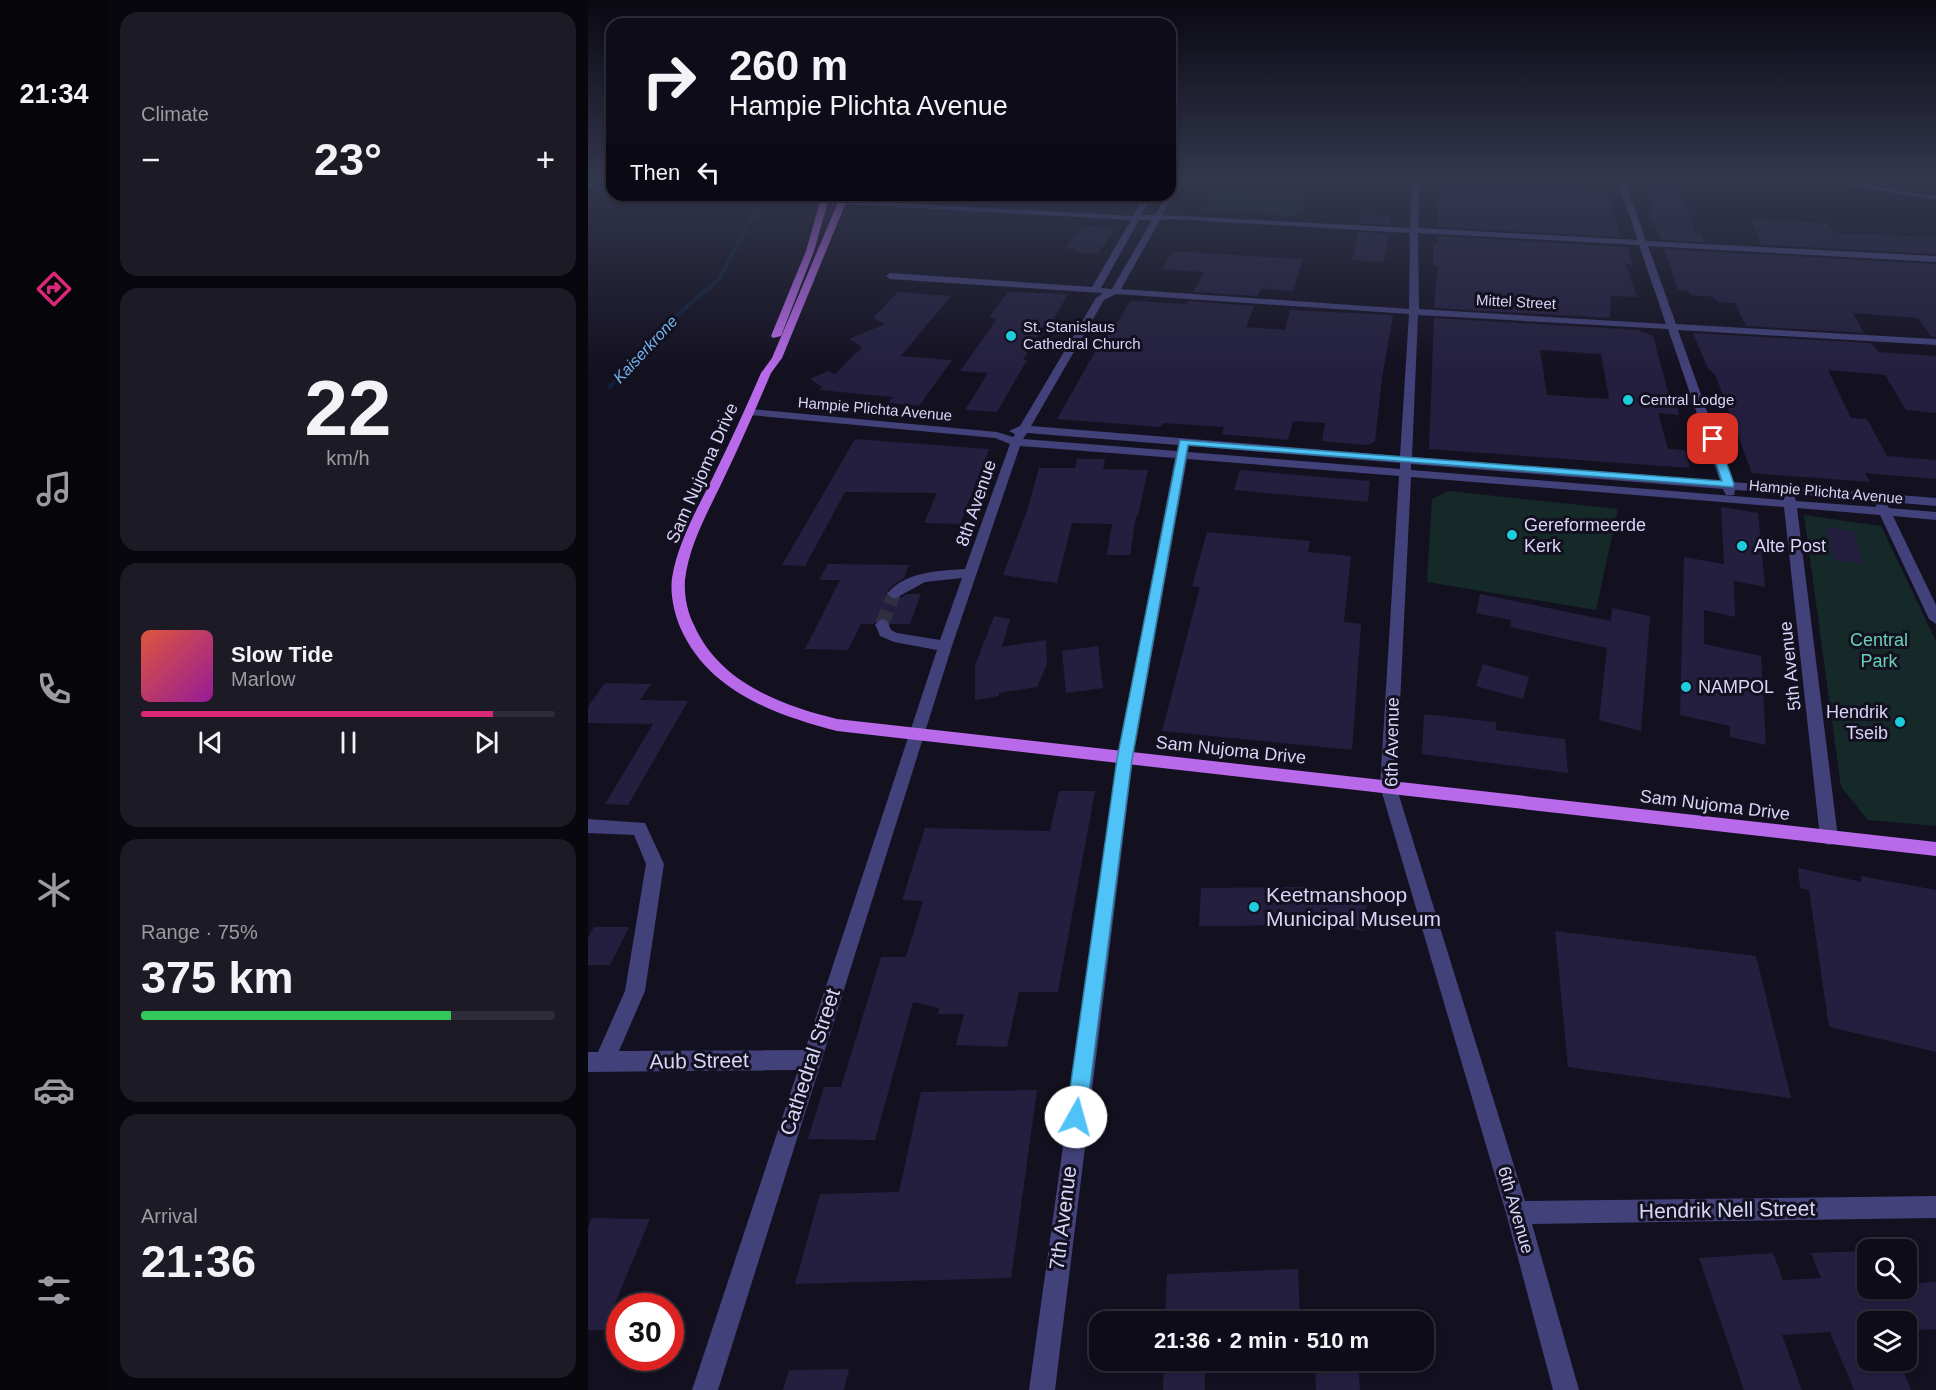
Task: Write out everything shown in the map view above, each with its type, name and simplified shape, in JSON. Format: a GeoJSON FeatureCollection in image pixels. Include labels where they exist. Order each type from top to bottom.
{"type":"FeatureCollection","features":[{"type":"Feature","properties":{"kind":"main road","name":"Sam Nujoma Drive"},"geometry":{"type":"LineString","coordinates":[[766,373],[768,359],[813,243]]}},
{"type":"Feature","properties":{"kind":"main road","name":"Sam Nujoma Drive"},"geometry":{"type":"LineString","coordinates":[[826,243],[777,358],[766,373],[750,412],[694,529],[679,579],[680,605],[690,637],[714,667],[737,686],[765,702],[798,716],[837,725],[1936,849]]}},
{"type":"Feature","properties":{"kind":"street","name":"8th Avenue"},"geometry":{"type":"LineString","coordinates":[[917,735],[945,646],[1019,436],[1098,294],[1123,243]]}},
{"type":"Feature","properties":{"kind":"street"},"geometry":{"type":"LineString","coordinates":[[1116,291],[1143,243]]}},
{"type":"Feature","properties":{"kind":"street","name":"6th Avenue"},"geometry":{"type":"LineString","coordinates":[[1414,243],[1414,312],[1404,460],[1388,786],[1517,1213],[1566,1390]]}},
{"type":"Feature","properties":{"kind":"street"},"geometry":{"type":"LineString","coordinates":[[1732,499],[1729,484],[1644,243],[1936,259]]}},
{"type":"Feature","properties":{"kind":"street","name":"Mittel Street"},"geometry":{"type":"LineString","coordinates":[[890,276],[1098,294],[1116,291],[1414,312],[1936,342]]}},
{"type":"Feature","properties":{"kind":"street","name":"Hampie Plichta Avenue"},"geometry":{"type":"LineString","coordinates":[[750,412],[997,435],[1182,449],[1404,460],[1729,484],[1790,497],[1885,512],[1936,516]]}},
{"type":"Feature","properties":{"kind":"street","name":"Hampie Plichta Avenue"},"geometry":{"type":"LineString","coordinates":[[1182,449],[1404,474],[1732,499],[1877,497],[1936,502]]}},
{"type":"Feature","properties":{"kind":"street","name":"7th Avenue"},"geometry":{"type":"LineString","coordinates":[[1042,1390],[1080,1083],[1125,759],[1182,449]]}},
{"type":"Feature","properties":{"kind":"street","name":"5th Avenue"},"geometry":{"type":"LineString","coordinates":[[1790,497],[1829,838]]}},
{"type":"Feature","properties":{"kind":"street"},"geometry":{"type":"LineString","coordinates":[[1877,497],[1936,619]]}},
{"type":"Feature","properties":{"kind":"street"},"geometry":{"type":"LineString","coordinates":[[894,594],[910,581],[920,578],[970,573]]}},
{"type":"Feature","properties":{"kind":"street"},"geometry":{"type":"LineString","coordinates":[[882,624],[885,633],[894,637],[945,646]]}},
{"type":"Feature","properties":{"kind":"street","name":"Cathedral Street"},"geometry":{"type":"LineString","coordinates":[[705,1390],[917,735]]}},
{"type":"Feature","properties":{"kind":"street"},"geometry":{"type":"LineString","coordinates":[[588,826],[639,828],[655,864],[635,991],[596,1062]]}},
{"type":"Feature","properties":{"kind":"street","name":"Aub Street"},"geometry":{"type":"LineString","coordinates":[[596,1062],[810,1060]]}},
{"type":"Feature","properties":{"kind":"street","name":"Hendrik Nell Street"},"geometry":{"type":"LineString","coordinates":[[1517,1213],[1936,1207]]}},
{"type":"Feature","properties":{"kind":"green space"},"geometry":{"type":"Polygon","coordinates":[[[1449,491],[1618,509],[1596,610],[1427,582],[1432,499],[1449,491]]]}},
{"type":"Feature","properties":{"kind":"green space","name":"Central Park"},"geometry":{"type":"Polygon","coordinates":[[[1804,515],[1881,526],[1936,641],[1936,826],[1868,820],[1841,787],[1804,515]]]}},
{"type":"Feature","properties":{"kind":"building"},"geometry":{"type":"Polygon","coordinates":[[[1070,243],[1105,243],[1098,254],[1074,252],[1076,249],[1066,248],[1070,243]]]}},
{"type":"Feature","properties":{"kind":"building"},"geometry":{"type":"Polygon","coordinates":[[[1356,243],[1387,243],[1384,262],[1352,260],[1356,243]]]}},
{"type":"Feature","properties":{"kind":"building"},"geometry":{"type":"Polygon","coordinates":[[[1556,243],[1627,247],[1633,265],[1626,264],[1637,297],[1611,296],[1610,318],[1434,308],[1438,266],[1433,266],[1433,244],[1556,243]]]}},
{"type":"Feature","properties":{"kind":"building"},"geometry":{"type":"Polygon","coordinates":[[[1760,243],[1936,243],[1936,254],[1761,245],[1760,243]]]}},
{"type":"Feature","properties":{"kind":"building"},"geometry":{"type":"Polygon","coordinates":[[[1664,249],[1936,264],[1936,337],[1931,336],[1918,318],[1853,313],[1864,333],[1746,326],[1735,303],[1717,302],[1714,297],[1691,295],[1689,291],[1678,290],[1664,249]]]}},
{"type":"Feature","properties":{"kind":"building"},"geometry":{"type":"Polygon","coordinates":[[[1173,251],[1303,259],[1293,291],[1261,289],[1258,296],[1193,292],[1204,272],[1162,269],[1173,251]]]}},
{"type":"Feature","properties":{"kind":"building"},"geometry":{"type":"Polygon","coordinates":[[[898,292],[951,296],[901,356],[952,360],[919,406],[888,403],[893,397],[819,390],[822,387],[810,379],[828,371],[835,374],[862,347],[849,339],[885,324],[873,318],[898,292]]]}},
{"type":"Feature","properties":{"kind":"building"},"geometry":{"type":"Polygon","coordinates":[[[1008,292],[1068,294],[1052,322],[1046,321],[997,412],[965,410],[988,373],[960,371],[996,320],[989,317],[1008,292]]]}},
{"type":"Feature","properties":{"kind":"building"},"geometry":{"type":"Polygon","coordinates":[[[1130,301],[1187,304],[1188,301],[1254,306],[1246,327],[1285,330],[1290,310],[1393,315],[1382,378],[1375,442],[1366,445],[1322,441],[1325,423],[1293,421],[1288,440],[1222,434],[1224,427],[1163,423],[1161,427],[1057,419],[1105,334],[1107,335],[1115,321],[1118,322],[1130,301]]]}},
{"type":"Feature","properties":{"kind":"building"},"geometry":{"type":"Polygon","coordinates":[[[1434,318],[1638,330],[1653,336],[1669,395],[1674,396],[1679,415],[1658,413],[1668,449],[1685,450],[1690,468],[1429,449],[1434,318]],[[1540,350],[1547,395],[1609,399],[1601,354],[1540,350]]]}},
{"type":"Feature","properties":{"kind":"building"},"geometry":{"type":"Polygon","coordinates":[[[1693,333],[1871,343],[1879,352],[1936,356],[1936,413],[1906,410],[1885,375],[1828,370],[1851,418],[1867,419],[1887,456],[1936,460],[1936,479],[1865,473],[1870,482],[1752,473],[1715,374],[1708,369],[1693,333]]]}},
{"type":"Feature","properties":{"kind":"building"},"geometry":{"type":"Polygon","coordinates":[[[855,439],[989,449],[960,524],[924,523],[937,493],[845,492],[805,566],[782,565],[855,439]]]}},
{"type":"Feature","properties":{"kind":"building"},"geometry":{"type":"Polygon","coordinates":[[[1077,459],[1105,459],[1103,469],[1148,470],[1138,516],[1136,516],[1130,555],[1107,555],[1112,524],[1072,523],[1057,583],[1003,575],[1027,511],[1039,468],[1075,468],[1077,459]]]}},
{"type":"Feature","properties":{"kind":"building"},"geometry":{"type":"Polygon","coordinates":[[[1240,470],[1370,481],[1368,502],[1234,490],[1240,470]]]}},
{"type":"Feature","properties":{"kind":"building"},"geometry":{"type":"Polygon","coordinates":[[[1721,507],[1758,513],[1765,587],[1734,581],[1735,617],[1704,610],[1704,644],[1761,656],[1766,745],[1730,737],[1730,726],[1680,715],[1684,557],[1724,564],[1721,507]]]}},
{"type":"Feature","properties":{"kind":"building"},"geometry":{"type":"Polygon","coordinates":[[[1826,527],[1854,531],[1863,564],[1834,560],[1826,527]]]}},
{"type":"Feature","properties":{"kind":"building"},"geometry":{"type":"Polygon","coordinates":[[[1207,532],[1310,541],[1308,552],[1351,556],[1344,622],[1361,624],[1352,750],[1162,731],[1200,587],[1192,586],[1207,532]]]}},
{"type":"Feature","properties":{"kind":"building"},"geometry":{"type":"Polygon","coordinates":[[[828,564],[909,565],[904,578],[885,594],[895,601],[907,594],[921,594],[910,624],[891,624],[888,619],[881,617],[873,624],[861,624],[848,650],[805,649],[840,580],[819,580],[828,564]]]}},
{"type":"Feature","properties":{"kind":"building"},"geometry":{"type":"Polygon","coordinates":[[[1480,594],[1611,621],[1612,608],[1650,616],[1641,731],[1599,720],[1607,648],[1510,627],[1511,620],[1476,613],[1480,594]]]}},
{"type":"Feature","properties":{"kind":"building"},"geometry":{"type":"Polygon","coordinates":[[[994,616],[1010,619],[1002,647],[1046,640],[1047,664],[1037,687],[999,693],[999,696],[975,700],[975,666],[994,616]]]}},
{"type":"Feature","properties":{"kind":"building"},"geometry":{"type":"Polygon","coordinates":[[[1098,646],[1103,688],[1066,693],[1062,651],[1098,646]]]}},
{"type":"Feature","properties":{"kind":"building"},"geometry":{"type":"Polygon","coordinates":[[[1483,664],[1529,677],[1523,699],[1476,686],[1483,664]]]}},
{"type":"Feature","properties":{"kind":"building"},"geometry":{"type":"Polygon","coordinates":[[[605,683],[651,684],[640,700],[688,701],[628,805],[605,804],[653,724],[588,723],[588,707],[605,683]]]}},
{"type":"Feature","properties":{"kind":"building"},"geometry":{"type":"Polygon","coordinates":[[[1424,714],[1496,722],[1496,730],[1565,739],[1568,773],[1422,754],[1424,714]]]}},
{"type":"Feature","properties":{"kind":"building"},"geometry":{"type":"Polygon","coordinates":[[[1059,791],[1095,791],[1058,992],[1019,992],[1007,1047],[956,1045],[964,1014],[938,1014],[939,1008],[913,1002],[875,1140],[808,1139],[824,1087],[841,1087],[881,957],[906,957],[923,901],[902,900],[925,828],[1050,831],[1059,791]]]}},
{"type":"Feature","properties":{"kind":"building"},"geometry":{"type":"Polygon","coordinates":[[[1798,868],[1862,882],[1860,876],[1936,890],[1936,1052],[1829,1027],[1809,890],[1800,888],[1798,868]]]}},
{"type":"Feature","properties":{"kind":"building","name":"Keetmanshoop Municipal Museum"},"geometry":{"type":"Polygon","coordinates":[[[1306,887],[1307,895],[1367,903],[1364,931],[1326,925],[1199,926],[1201,888],[1306,887]]]}},
{"type":"Feature","properties":{"kind":"building"},"geometry":{"type":"Polygon","coordinates":[[[594,927],[629,927],[610,965],[588,965],[588,938],[594,927]]]}},
{"type":"Feature","properties":{"kind":"building"},"geometry":{"type":"Polygon","coordinates":[[[1555,931],[1756,956],[1791,1098],[1568,1067],[1555,931]]]}},
{"type":"Feature","properties":{"kind":"building"},"geometry":{"type":"Polygon","coordinates":[[[1037,1090],[1011,1278],[795,1284],[820,1194],[899,1192],[921,1092],[1037,1090]]]}},
{"type":"Feature","properties":{"kind":"building"},"geometry":{"type":"Polygon","coordinates":[[[592,1218],[650,1219],[619,1293],[606,1293],[604,1330],[588,1330],[588,1228],[592,1218]]]}},
{"type":"Feature","properties":{"kind":"building"},"geometry":{"type":"Polygon","coordinates":[[[1857,1251],[1857,1299],[1917,1299],[1917,1283],[1936,1282],[1936,1329],[1917,1330],[1917,1311],[1857,1311],[1857,1371],[1903,1371],[1911,1390],[1854,1390],[1830,1332],[1782,1335],[1802,1390],[1744,1390],[1699,1258],[1773,1253],[1783,1280],[1821,1278],[1811,1253],[1857,1251]]]}},
{"type":"Feature","properties":{"kind":"building"},"geometry":{"type":"Polygon","coordinates":[[[1298,1269],[1300,1311],[1165,1311],[1167,1274],[1298,1269]]]}},
{"type":"Feature","properties":{"kind":"building"},"geometry":{"type":"Polygon","coordinates":[[[849,1369],[844,1390],[783,1390],[789,1370],[849,1369]]]}},
{"type":"Feature","properties":{"kind":"building"},"geometry":{"type":"Polygon","coordinates":[[[1164,1371],[1205,1371],[1205,1390],[1163,1390],[1164,1371]]]}},
{"type":"Feature","properties":{"kind":"building"},"geometry":{"type":"Polygon","coordinates":[[[1315,1371],[1358,1371],[1360,1390],[1316,1390],[1315,1371]]]}},
{"type":"Feature","properties":{"kind":"waterway","name":"Kaiserkrone"},"geometry":{"type":"LineString","coordinates":[[676,316],[719,279],[738,243]]}},
{"type":"Feature","properties":{"kind":"waterway","name":"Kaiserkrone"},"geometry":{"type":"LineString","coordinates":[[610,387],[656,332],[678,315]]}},
{"type":"Feature","properties":{"kind":"tunnel"},"geometry":{"type":"LineString","coordinates":[[882,624],[894,594]]}},
{"type":"Feature","properties":{"kind":"place","name":"St. Stanislaus Cathedral Church"},"geometry":{"type":"Point","coordinates":[1011,336]}},
{"type":"Feature","properties":{"kind":"place","name":"Central Lodge"},"geometry":{"type":"Point","coordinates":[1628,400]}},
{"type":"Feature","properties":{"kind":"place","name":"Gereformeerde Kerk"},"geometry":{"type":"Point","coordinates":[1512,535]}},
{"type":"Feature","properties":{"kind":"place","name":"Alte Post"},"geometry":{"type":"Point","coordinates":[1742,546]}},
{"type":"Feature","properties":{"kind":"place","name":"NAMPOL"},"geometry":{"type":"Point","coordinates":[1686,687]}},
{"type":"Feature","properties":{"kind":"place","name":"Hendrik Tseib"},"geometry":{"type":"Point","coordinates":[1900,722]}},
{"type":"Feature","properties":{"kind":"place","name":"Keetmanshoop Municipal Museum"},"geometry":{"type":"Point","coordinates":[1254,907]}},
{"type":"Feature","properties":{"kind":"route"},"geometry":{"type":"LineString","coordinates":[[1076,1117],[1125,759],[1184,442],[1729,484],[1713,439]]}}]}
